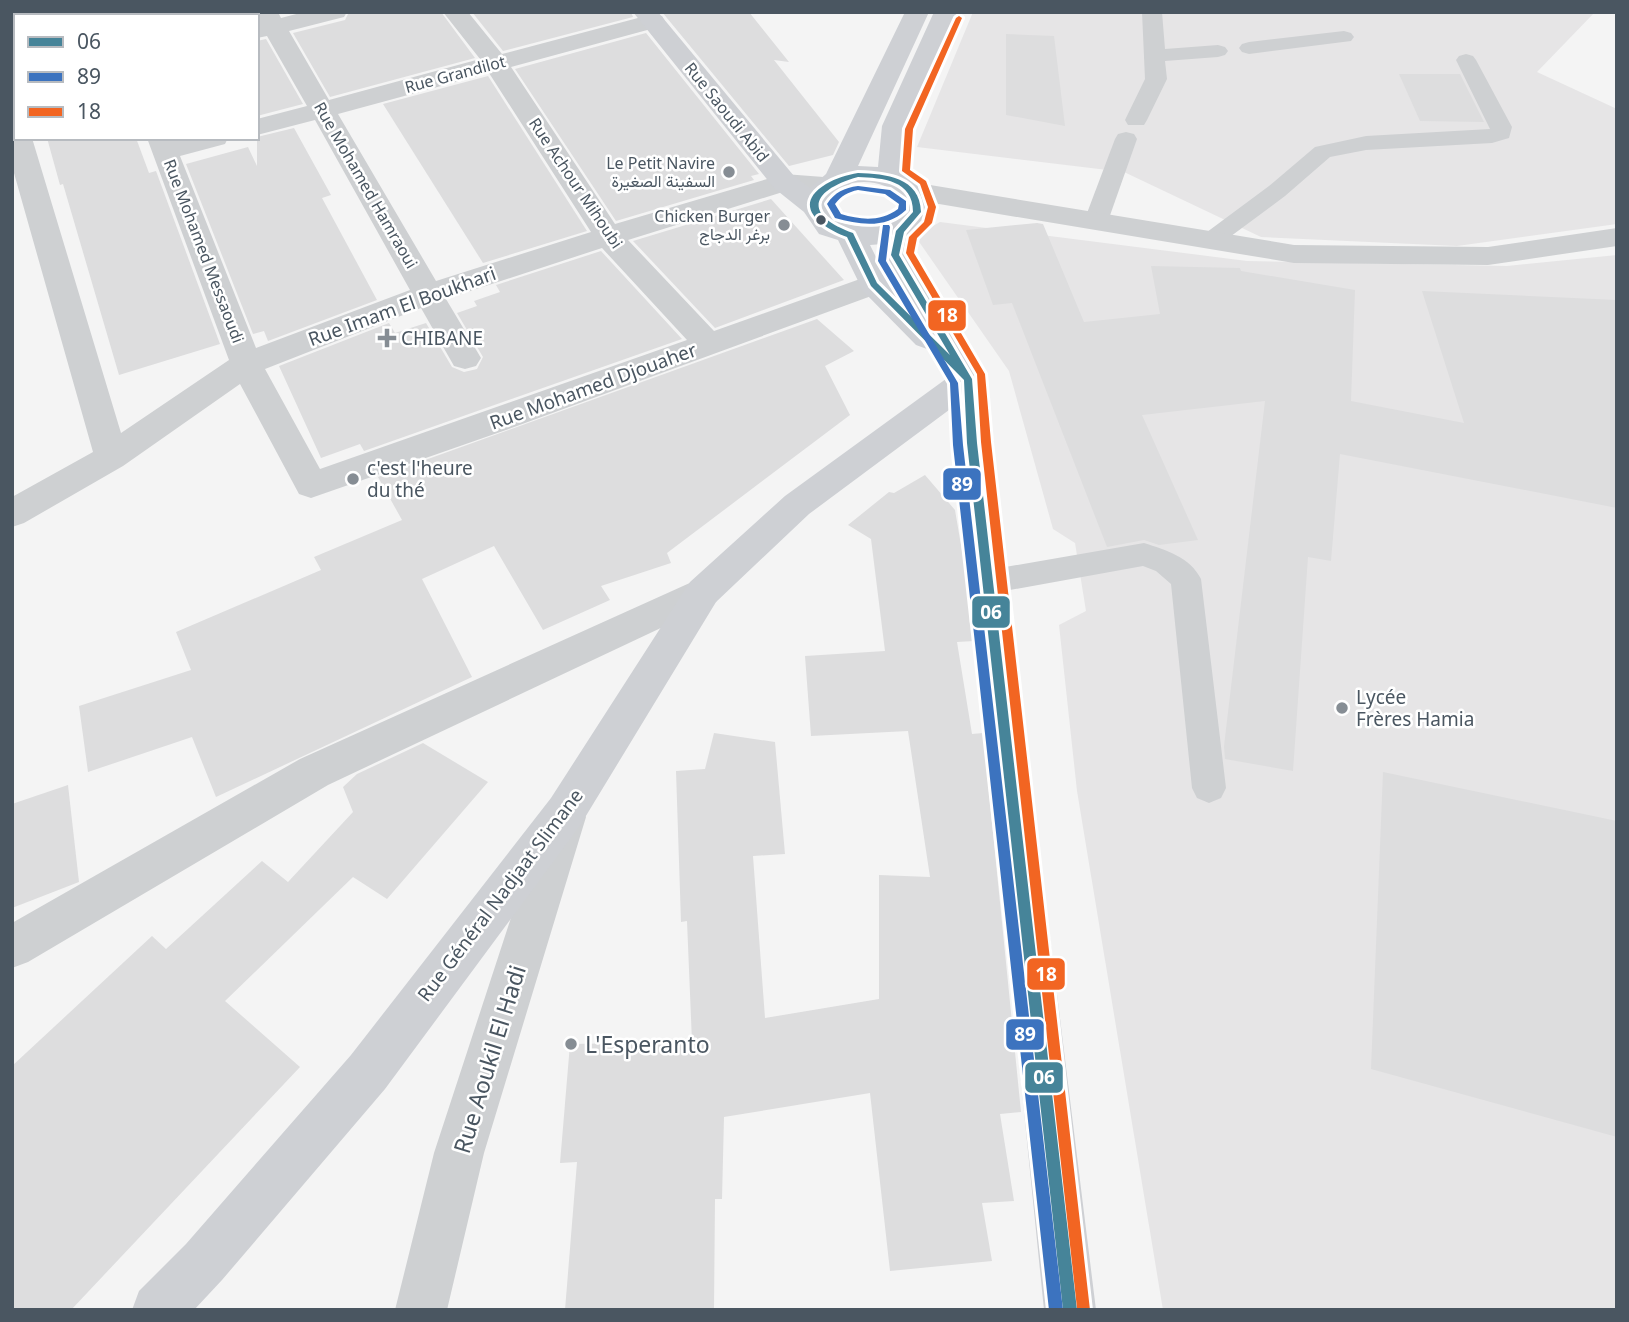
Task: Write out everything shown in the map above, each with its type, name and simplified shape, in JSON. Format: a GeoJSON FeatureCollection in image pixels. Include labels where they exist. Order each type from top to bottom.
{"type":"FeatureCollection","features":[{"type":"Feature","properties":{"kind":"main road"},"geometry":{"type":"LineString","coordinates":[[827,189],[857,174],[902,184],[917,199],[916,216],[900,230],[884,235],[850,235],[829,228],[827,189],[917,12]]}},
{"type":"Feature","properties":{"kind":"main road"},"geometry":{"type":"LineString","coordinates":[[902,184],[895,127],[946,12]]}},
{"type":"Feature","properties":{"kind":"main road","name":"Rue Saoudi Abid"},"geometry":{"type":"LineString","coordinates":[[649,17],[784,182]]}},
{"type":"Feature","properties":{"kind":"main road"},"geometry":{"type":"LineString","coordinates":[[900,230],[895,255],[968,379],[988,582],[1070,1310]]}},
{"type":"Feature","properties":{"kind":"main road"},"geometry":{"type":"LineString","coordinates":[[850,235],[874,284],[968,379]]}},
{"type":"Feature","properties":{"kind":"main road","name":"Rue Général Nadjaat Slimane"},"geometry":{"type":"LineString","coordinates":[[158,1310],[204,1262],[368,1072],[566,811],[703,592],[797,505],[968,379]]}},
{"type":"Feature","properties":{"kind":"street"},"geometry":{"type":"LineString","coordinates":[[266,23],[335,12]]}},
{"type":"Feature","properties":{"kind":"street","name":"Rue Achour Mihoubi"},"geometry":{"type":"LineString","coordinates":[[455,12],[496,63],[608,236],[708,344]]}},
{"type":"Feature","properties":{"kind":"street","name":"Rue Grandilot"},"geometry":{"type":"LineString","coordinates":[[259,126],[496,63],[649,17]]}},
{"type":"Feature","properties":{"kind":"street","name":"Rue Mohamed Hamraoui"},"geometry":{"type":"LineString","coordinates":[[266,23],[323,110],[465,358]]}},
{"type":"Feature","properties":{"kind":"street"},"geometry":{"type":"LineString","coordinates":[[19,140],[111,457]]}},
{"type":"Feature","properties":{"kind":"street"},"geometry":{"type":"LineString","coordinates":[[163,145],[200,140]]}},
{"type":"Feature","properties":{"kind":"street","name":"Rue Mohamed Messaoudi"},"geometry":{"type":"LineString","coordinates":[[163,145],[246,363],[311,485]]}},
{"type":"Feature","properties":{"kind":"street","name":"Rue Imam El Boukhari"},"geometry":{"type":"LineString","coordinates":[[12,514],[111,457],[246,363],[428,294],[784,182],[827,189]]}},
{"type":"Feature","properties":{"kind":"street"},"geometry":{"type":"LineString","coordinates":[[902,184],[917,195],[939,195],[1294,254],[1488,256],[1617,237]]}},
{"type":"Feature","properties":{"kind":"street","name":"Rue Mohamed Djouaher"},"geometry":{"type":"LineString","coordinates":[[311,485],[494,422],[874,284]]}},
{"type":"Feature","properties":{"kind":"street"},"geometry":{"type":"LineString","coordinates":[[12,947],[314,772],[703,592]]}},
{"type":"Feature","properties":{"kind":"street","name":"Rue Aoukil El Hadi"},"geometry":{"type":"LineString","coordinates":[[421,1310],[460,1153],[566,811]]}},
{"type":"Feature","properties":{"kind":"lane"},"geometry":{"type":"LineString","coordinates":[[1096,221],[1131,130],[1156,79],[1152,12]]}},
{"type":"Feature","properties":{"kind":"lane"},"geometry":{"type":"LineString","coordinates":[[1249,48],[1344,37]]}},
{"type":"Feature","properties":{"kind":"lane"},"geometry":{"type":"LineString","coordinates":[[1155,56],[1218,51]]}},
{"type":"Feature","properties":{"kind":"lane"},"geometry":{"type":"LineString","coordinates":[[1211,240],[1277,191],[1323,152],[1366,143],[1492,136],[1501,133],[1501,127],[1466,60]]}},
{"type":"Feature","properties":{"kind":"lane"},"geometry":{"type":"LineString","coordinates":[[988,582],[1143,554],[1167,563],[1186,579],[1209,788]]}},
{"type":"Feature","properties":{"kind":"shaded area"},"geometry":{"type":"Polygon","coordinates":[[[973,12],[1595,12],[1537,72],[1617,109],[1617,224],[1457,246],[1261,237],[1124,172],[917,147],[973,12]]]}},
{"type":"Feature","properties":{"kind":"shaded area","name":"Lycée Frères Hamia"},"geometry":{"type":"Polygon","coordinates":[[[940,222],[1247,261],[1507,266],[1617,255],[1617,1310],[1163,1310],[1077,791],[1059,625],[1086,611],[1075,543],[1053,529],[1009,371],[915,236],[940,222]]]}},
{"type":"Feature","properties":{"kind":"building"},"geometry":{"type":"Polygon","coordinates":[[[349,12],[441,12],[475,58],[330,97],[293,33],[345,20],[349,12]]]}},
{"type":"Feature","properties":{"kind":"building"},"geometry":{"type":"Polygon","coordinates":[[[472,12],[631,12],[633,17],[503,51],[472,12]]]}},
{"type":"Feature","properties":{"kind":"building"},"geometry":{"type":"Polygon","coordinates":[[[662,12],[749,12],[789,62],[774,60],[839,142],[833,155],[789,166],[662,12]]]}},
{"type":"Feature","properties":{"kind":"building"},"geometry":{"type":"Polygon","coordinates":[[[646,33],[759,174],[751,176],[754,180],[616,221],[515,69],[646,33]]]}},
{"type":"Feature","properties":{"kind":"building"},"geometry":{"type":"Polygon","coordinates":[[[1006,34],[1054,36],[1065,126],[1006,115],[1006,34]]]}},
{"type":"Feature","properties":{"kind":"building"},"geometry":{"type":"Polygon","coordinates":[[[266,39],[303,104],[259,115],[259,41],[266,39]]]}},
{"type":"Feature","properties":{"kind":"building"},"geometry":{"type":"Polygon","coordinates":[[[1399,74],[1460,74],[1484,122],[1420,121],[1399,74]]]}},
{"type":"Feature","properties":{"kind":"building"},"geometry":{"type":"Polygon","coordinates":[[[488,76],[587,231],[483,263],[383,104],[488,76]]]}},
{"type":"Feature","properties":{"kind":"building"},"geometry":{"type":"Polygon","coordinates":[[[294,128],[331,195],[322,198],[377,300],[268,341],[264,331],[253,334],[186,164],[248,147],[257,166],[259,137],[294,128]]]}},
{"type":"Feature","properties":{"kind":"building"},"geometry":{"type":"Polygon","coordinates":[[[48,140],[137,140],[149,173],[156,171],[220,344],[119,375],[63,184],[60,185],[48,140]]]}},
{"type":"Feature","properties":{"kind":"building"},"geometry":{"type":"Polygon","coordinates":[[[771,199],[844,280],[715,328],[633,241],[771,199]]]}},
{"type":"Feature","properties":{"kind":"building"},"geometry":{"type":"Polygon","coordinates":[[[1043,224],[1084,322],[1160,314],[1151,266],[1240,268],[1241,271],[1355,290],[1351,401],[1464,423],[1422,291],[1617,300],[1617,508],[1340,454],[1331,561],[1308,557],[1293,771],[1225,759],[1224,746],[1265,401],[1142,415],[1198,540],[1159,545],[1144,540],[1107,547],[1012,303],[993,305],[966,230],[1043,224]]]}},
{"type":"Feature","properties":{"kind":"building"},"geometry":{"type":"Polygon","coordinates":[[[601,251],[682,339],[364,451],[360,444],[321,458],[279,366],[389,323],[395,333],[426,323],[452,367],[464,372],[477,369],[483,357],[457,313],[477,306],[474,301],[500,292],[496,285],[601,251]]]}},
{"type":"Feature","properties":{"kind":"building"},"geometry":{"type":"Polygon","coordinates":[[[817,319],[854,351],[825,366],[850,415],[667,553],[671,563],[601,586],[610,600],[543,630],[494,546],[422,579],[472,677],[216,797],[192,737],[88,772],[79,706],[191,670],[176,632],[321,570],[314,557],[402,520],[378,477],[817,319]]]}},
{"type":"Feature","properties":{"kind":"building"},"geometry":{"type":"Polygon","coordinates":[[[925,475],[955,510],[969,592],[974,641],[957,642],[972,734],[983,733],[1021,1112],[1000,1114],[1014,1201],[982,1203],[992,1261],[890,1271],[870,1093],[724,1117],[722,1199],[715,1199],[714,1309],[565,1310],[577,1162],[560,1163],[570,1044],[692,1042],[687,921],[681,922],[676,771],[705,769],[714,733],[775,742],[785,854],[753,856],[765,1018],[879,999],[879,875],[930,877],[908,731],[811,736],[805,656],[885,651],[871,539],[848,525],[889,492],[894,493],[925,475]]]}},
{"type":"Feature","properties":{"kind":"building"},"geometry":{"type":"Polygon","coordinates":[[[423,743],[488,782],[387,899],[353,877],[225,1001],[300,1067],[71,1310],[12,1310],[12,1066],[152,936],[166,949],[262,861],[288,882],[353,812],[343,787],[357,774],[423,743]]]}},
{"type":"Feature","properties":{"kind":"building"},"geometry":{"type":"Polygon","coordinates":[[[1383,772],[1617,821],[1617,1137],[1371,1069],[1383,772]]]}},
{"type":"Feature","properties":{"kind":"building"},"geometry":{"type":"Polygon","coordinates":[[[68,785],[79,882],[12,908],[12,804],[68,785]]]}},
{"type":"Feature","properties":{"kind":"transit line","name":"18"},"geometry":{"type":"LineString","coordinates":[[959,18],[909,129],[906,171],[923,183],[932,207],[928,223],[913,237],[910,253],[981,374],[986,442],[1084,1308]]}},
{"type":"Feature","properties":{"kind":"transit line","name":"06"},"geometry":{"type":"LineString","coordinates":[[858,175],[888,178],[907,186],[913,193],[917,201],[917,212],[900,231],[895,255],[968,379],[874,284],[850,235],[833,229],[822,221],[816,212],[815,203],[827,186],[858,175]]}},
{"type":"Feature","properties":{"kind":"transit line","name":"89"},"geometry":{"type":"LineString","coordinates":[[858,188],[887,192],[903,203],[902,210],[888,219],[872,222],[838,216],[831,204],[833,200],[842,193],[858,188]]}},
{"type":"Feature","properties":{"kind":"transit line","name":"89"},"geometry":{"type":"LineString","coordinates":[[886,227],[882,261],[954,383],[958,445],[1056,1310]]}},
{"type":"Feature","properties":{"kind":"transit line","name":"06"},"geometry":{"type":"LineString","coordinates":[[968,379],[972,443],[1070,1310]]}},
{"type":"Feature","properties":{"kind":"place","name":"Le Petit Navire السفينة الصغيرة"},"geometry":{"type":"Point","coordinates":[729,172]}},
{"type":"Feature","properties":{"kind":"place","name":"Chicken Burger برغر الدجاج"},"geometry":{"type":"Point","coordinates":[784,225]}},
{"type":"Feature","properties":{"kind":"place","name":"CHIBANE"},"geometry":{"type":"Point","coordinates":[387,338]}},
{"type":"Feature","properties":{"kind":"place","name":"c'est l'heure du thé"},"geometry":{"type":"Point","coordinates":[353,479]}},
{"type":"Feature","properties":{"kind":"place","name":"Lycée Frères Hamia"},"geometry":{"type":"Point","coordinates":[1342,708]}},
{"type":"Feature","properties":{"kind":"place","name":"L'Esperanto"},"geometry":{"type":"Point","coordinates":[571,1044]}}]}
